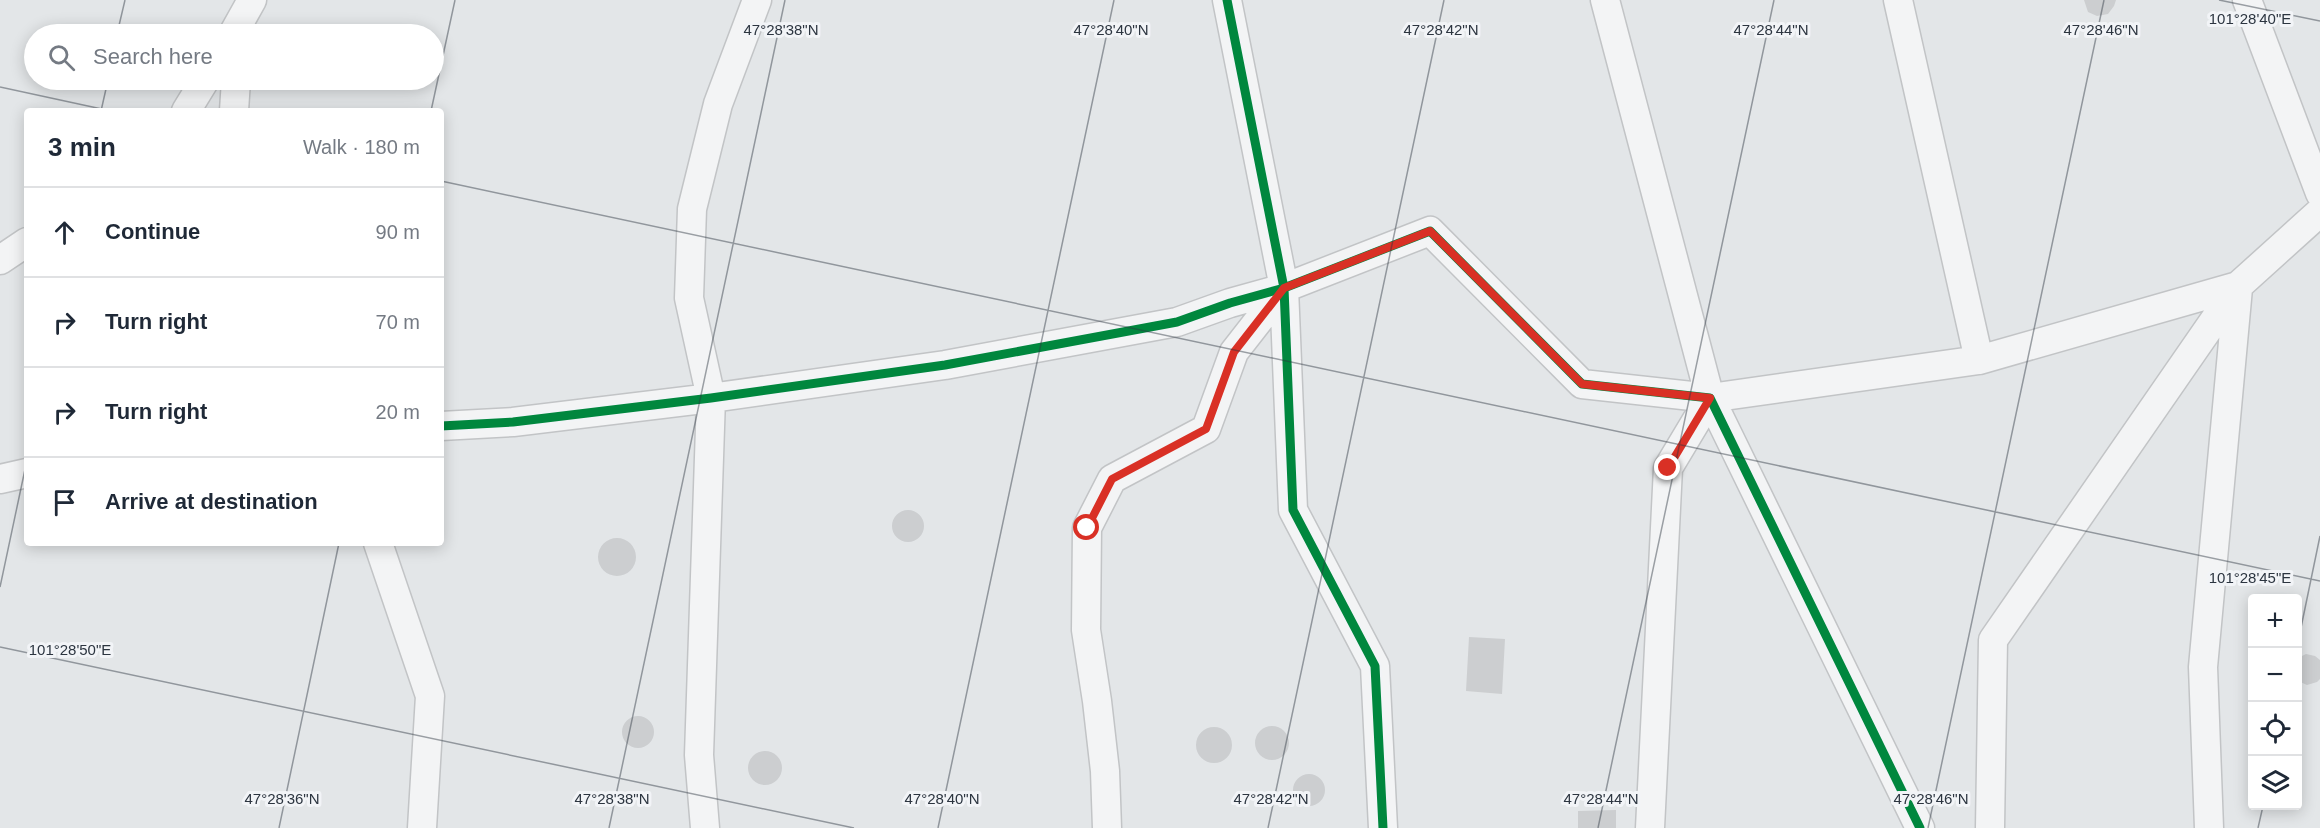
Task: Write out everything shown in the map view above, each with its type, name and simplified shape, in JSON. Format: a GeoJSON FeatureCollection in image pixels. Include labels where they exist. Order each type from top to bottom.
{"type":"FeatureCollection","features":[{"type":"Feature","properties":{"kind":"street"},"geometry":{"type":"LineString","coordinates":[[705,828],[699,755],[711,398],[689,298],[692,209],[718,104],[757,0]]}},
{"type":"Feature","properties":{"kind":"street"},"geometry":{"type":"LineString","coordinates":[[1227,0],[1284,288],[1293,510],[1375,666],[1383,828]]}},
{"type":"Feature","properties":{"kind":"street"},"geometry":{"type":"LineString","coordinates":[[1605,0],[1710,398],[1920,828]]}},
{"type":"Feature","properties":{"kind":"street"},"geometry":{"type":"LineString","coordinates":[[1898,0],[1979,360]]}},
{"type":"Feature","properties":{"kind":"street"},"geometry":{"type":"LineString","coordinates":[[2247,0],[2320,193]]}},
{"type":"Feature","properties":{"kind":"street"},"geometry":{"type":"LineString","coordinates":[[188,108],[199,90]]}},
{"type":"Feature","properties":{"kind":"street"},"geometry":{"type":"LineString","coordinates":[[234,108],[235,90]]}},
{"type":"Feature","properties":{"kind":"street"},"geometry":{"type":"LineString","coordinates":[[1990,828],[1993,640],[2238,286],[2320,212]]}},
{"type":"Feature","properties":{"kind":"street"},"geometry":{"type":"LineString","coordinates":[[444,426],[513,422],[711,398],[945,364],[1177,322],[1230,303],[1284,288],[1430,231],[1582,384],[1710,398],[1979,360],[2238,286]]}},
{"type":"Feature","properties":{"kind":"street"},"geometry":{"type":"LineString","coordinates":[[0,260],[24,244]]}},
{"type":"Feature","properties":{"kind":"street"},"geometry":{"type":"LineString","coordinates":[[2209,828],[2203,667],[2238,286]]}},
{"type":"Feature","properties":{"kind":"street"},"geometry":{"type":"LineString","coordinates":[[1107,828],[1097,701],[1086,630],[1087,528],[1112,479],[1206,429],[1234,352],[1284,288]]}},
{"type":"Feature","properties":{"kind":"street"},"geometry":{"type":"LineString","coordinates":[[1650,828],[1668,468],[1710,398]]}},
{"type":"Feature","properties":{"kind":"street"},"geometry":{"type":"LineString","coordinates":[[0,479],[24,474]]}},
{"type":"Feature","properties":{"kind":"street"},"geometry":{"type":"LineString","coordinates":[[379,546],[430,696],[422,828]]}},
{"type":"Feature","properties":{"kind":"building"},"geometry":{"type":"Polygon","coordinates":[[[2084,0],[2116,0],[2108,14],[2097,16],[2088,12],[2084,0]]]}},
{"type":"Feature","properties":{"kind":"building"},"geometry":{"type":"Polygon","coordinates":[[[908,510],[919,515],[924,526],[919,537],[908,542],[897,537],[892,526],[897,515],[908,510]]]}},
{"type":"Feature","properties":{"kind":"building"},"geometry":{"type":"Polygon","coordinates":[[[617,538],[630,544],[636,557],[630,570],[617,576],[604,570],[598,557],[604,544],[617,538]]]}},
{"type":"Feature","properties":{"kind":"building"},"geometry":{"type":"Polygon","coordinates":[[[1469,637],[1505,639],[1502,694],[1466,691],[1469,637]]]}},
{"type":"Feature","properties":{"kind":"building"},"geometry":{"type":"Polygon","coordinates":[[[2306,654],[2315,656],[2320,660],[2320,679],[2317,682],[2307,685],[2302,683],[2302,656],[2306,654]]]}},
{"type":"Feature","properties":{"kind":"building"},"geometry":{"type":"Polygon","coordinates":[[[638,716],[650,720],[654,732],[650,744],[638,748],[626,744],[622,732],[626,720],[638,716]]]}},
{"type":"Feature","properties":{"kind":"building"},"geometry":{"type":"Polygon","coordinates":[[[1272,726],[1284,731],[1289,743],[1284,755],[1272,760],[1260,755],[1255,743],[1260,731],[1272,726]]]}},
{"type":"Feature","properties":{"kind":"building"},"geometry":{"type":"Polygon","coordinates":[[[1214,727],[1227,732],[1232,745],[1227,758],[1214,763],[1201,758],[1196,745],[1201,732],[1214,727]]]}},
{"type":"Feature","properties":{"kind":"building"},"geometry":{"type":"Polygon","coordinates":[[[765,751],[777,756],[782,768],[777,780],[765,785],[753,780],[748,768],[753,756],[765,751]]]}},
{"type":"Feature","properties":{"kind":"building"},"geometry":{"type":"Polygon","coordinates":[[[1309,774],[1320,779],[1325,790],[1320,801],[1309,806],[1298,801],[1293,790],[1298,779],[1309,774]]]}},
{"type":"Feature","properties":{"kind":"building"},"geometry":{"type":"Polygon","coordinates":[[[1616,810],[1616,828],[1578,828],[1578,811],[1616,810]]]}},
{"type":"Feature","properties":{"kind":"cycle path"},"geometry":{"type":"LineString","coordinates":[[1227,0],[1284,288],[1293,510],[1375,666],[1383,828]]}},
{"type":"Feature","properties":{"kind":"cycle path"},"geometry":{"type":"LineString","coordinates":[[444,426],[513,422],[711,398],[945,365],[1177,322],[1230,303],[1284,288],[1430,231],[1582,384],[1710,398],[1920,828]]}},
{"type":"Feature","properties":{"kind":"route"},"geometry":{"type":"LineString","coordinates":[[1087,528],[1112,479],[1206,429],[1234,352],[1284,288],[1430,231],[1582,384],[1710,398],[1668,468]]}}]}
